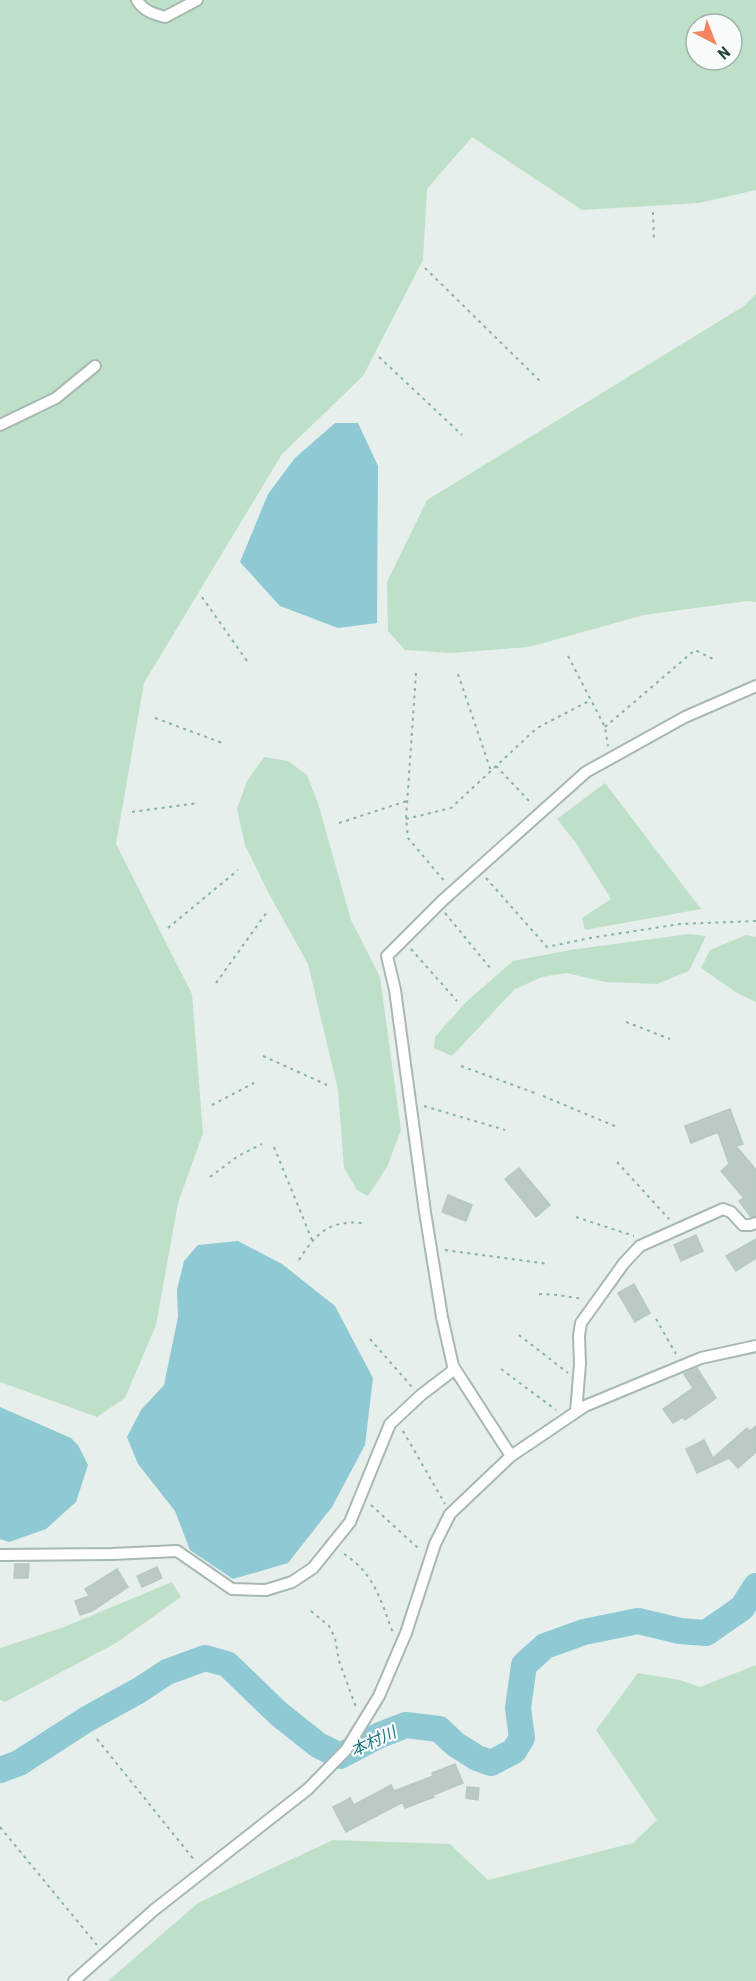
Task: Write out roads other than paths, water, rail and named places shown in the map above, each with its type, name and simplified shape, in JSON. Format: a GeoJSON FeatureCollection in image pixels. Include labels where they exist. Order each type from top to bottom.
{"type":"FeatureCollection","features":[{"type":"Feature","properties":{"kind":"street"},"geometry":{"type":"LineString","coordinates":[[137,0],[139,5],[151,13],[165,17],[197,0]]}},
{"type":"Feature","properties":{"kind":"street"},"geometry":{"type":"LineString","coordinates":[[0,425],[56,398],[95,366]]}},
{"type":"Feature","properties":{"kind":"street"},"geometry":{"type":"LineString","coordinates":[[512,1456],[455,1369],[440,1306],[395,990],[387,956],[409,931],[586,772],[685,717],[756,686]]}},
{"type":"Feature","properties":{"kind":"street"},"geometry":{"type":"LineString","coordinates":[[576,1412],[581,1323],[624,1263],[640,1246],[723,1209],[731,1212],[743,1225],[750,1226],[756,1223]]}},
{"type":"Feature","properties":{"kind":"street"},"geometry":{"type":"LineString","coordinates":[[74,1981],[154,1910],[308,1789],[346,1750],[379,1696],[406,1634],[435,1544],[450,1514],[512,1456],[585,1406],[701,1358],[756,1346]]}},
{"type":"Feature","properties":{"kind":"street"},"geometry":{"type":"LineString","coordinates":[[0,1555],[177,1551],[232,1589],[266,1590],[292,1582],[313,1568],[350,1522],[390,1424],[421,1395],[455,1369]]}},
{"type":"Feature","properties":{"kind":"water"},"geometry":{"type":"Polygon","coordinates":[[[335,423],[358,423],[378,466],[377,623],[338,628],[280,606],[240,562],[268,494],[295,458],[335,423]]]}},
{"type":"Feature","properties":{"kind":"water"},"geometry":{"type":"Polygon","coordinates":[[[238,1241],[282,1264],[335,1306],[373,1378],[365,1445],[332,1507],[288,1563],[233,1579],[190,1550],[175,1511],[138,1464],[127,1437],[141,1410],[164,1385],[178,1317],[177,1290],[184,1261],[198,1245],[238,1241]]]}},
{"type":"Feature","properties":{"kind":"water"},"geometry":{"type":"Polygon","coordinates":[[[0,1407],[71,1438],[78,1445],[88,1465],[76,1502],[46,1529],[9,1542],[0,1539],[0,1407]]]}},
{"type":"Feature","properties":{"kind":"waterway","name":"本村川"},"geometry":{"type":"LineString","coordinates":[[0,1770],[19,1763],[87,1719],[167,1672],[205,1658],[227,1664],[279,1714],[318,1745],[340,1756],[380,1735],[406,1725],[439,1729],[455,1744],[477,1758],[491,1763],[514,1751],[522,1738],[518,1708],[524,1665],[545,1646],[584,1632],[638,1621],[680,1631],[706,1633],[742,1608],[756,1586]]}}]}
